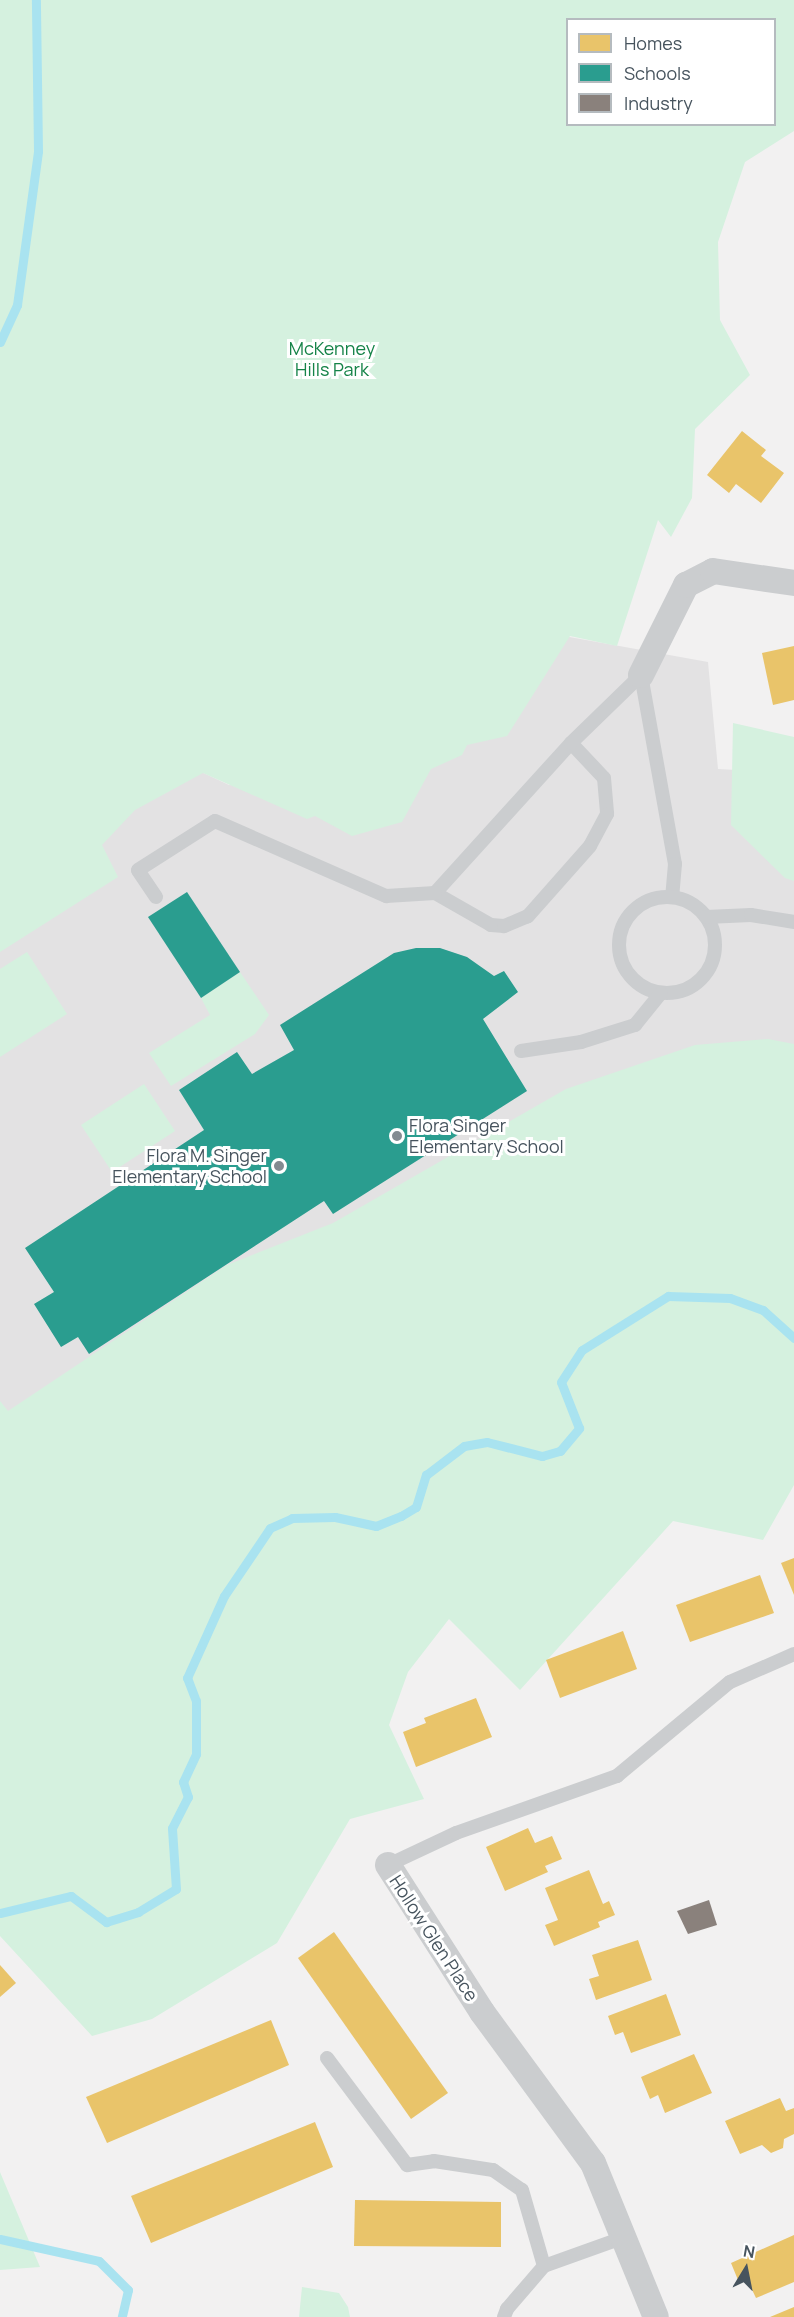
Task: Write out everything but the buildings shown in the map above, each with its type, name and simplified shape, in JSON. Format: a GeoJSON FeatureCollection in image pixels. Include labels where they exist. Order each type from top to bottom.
{"type":"FeatureCollection","features":[{"type":"Feature","properties":{"kind":"street"},"geometry":{"type":"LineString","coordinates":[[641,675],[686,585],[713,572],[794,583]]}},
{"type":"Feature","properties":{"kind":"street","name":"Hollow Glen Place"},"geometry":{"type":"LineString","coordinates":[[388,1865],[482,2012],[593,2163],[656,2317]]}},
{"type":"Feature","properties":{"kind":"lane"},"geometry":{"type":"LineString","coordinates":[[435,893],[572,743],[641,675]]}},
{"type":"Feature","properties":{"kind":"lane"},"geometry":{"type":"LineString","coordinates":[[641,675],[675,864],[672,897]]}},
{"type":"Feature","properties":{"kind":"lane"},"geometry":{"type":"LineString","coordinates":[[156,897],[138,870],[215,820],[386,896],[435,893],[491,925],[517,923],[528,916],[600,831],[608,796],[604,778],[572,743]]}},
{"type":"Feature","properties":{"kind":"lane"},"geometry":{"type":"LineString","coordinates":[[672,897],[694,905],[706,917],[715,943],[706,975],[678,992],[661,993],[645,988],[632,978],[619,948],[625,924],[640,905],[672,897]]}},
{"type":"Feature","properties":{"kind":"lane"},"geometry":{"type":"LineString","coordinates":[[706,917],[751,915],[794,922]]}},
{"type":"Feature","properties":{"kind":"lane"},"geometry":{"type":"LineString","coordinates":[[521,1051],[581,1042],[635,1025],[661,993]]}},
{"type":"Feature","properties":{"kind":"lane","name":"Hollow Glen Place"},"geometry":{"type":"LineString","coordinates":[[388,1865],[456,1833],[617,1776],[730,1682],[794,1654]]}},
{"type":"Feature","properties":{"kind":"lane"},"geometry":{"type":"LineString","coordinates":[[327,2058],[407,2165],[434,2161],[493,2169],[522,2190],[544,2266]]}},
{"type":"Feature","properties":{"kind":"lane"},"geometry":{"type":"LineString","coordinates":[[504,2317],[507,2309],[544,2266],[625,2237]]}},
{"type":"Feature","properties":{"kind":"shaded area","name":"Flora Singer Elementary School"},"geometry":{"type":"Polygon","coordinates":[[[525,629],[708,662],[718,769],[794,773],[794,1453],[0,1788],[0,677],[229,785],[525,629]]]}},
{"type":"Feature","properties":{"kind":"green space","name":"McKenney Hills Park"},"geometry":{"type":"Polygon","coordinates":[[[0,0],[794,0],[794,131],[745,162],[718,242],[720,320],[750,375],[695,429],[692,498],[671,537],[658,520],[617,646],[570,636],[507,736],[467,745],[462,755],[431,769],[402,822],[352,836],[315,816],[307,819],[203,773],[135,810],[102,845],[118,877],[0,952],[0,0]]]}},
{"type":"Feature","properties":{"kind":"green space"},"geometry":{"type":"Polygon","coordinates":[[[733,723],[794,737],[794,881],[785,878],[731,825],[733,723]]]}},
{"type":"Feature","properties":{"kind":"green space"},"geometry":{"type":"Polygon","coordinates":[[[27,952],[67,1014],[0,1057],[0,969],[27,952]]]}},
{"type":"Feature","properties":{"kind":"green space"},"geometry":{"type":"Polygon","coordinates":[[[240,972],[269,1015],[255,1034],[171,1086],[149,1053],[210,1015],[201,998],[240,972]]]}},
{"type":"Feature","properties":{"kind":"green space"},"geometry":{"type":"Polygon","coordinates":[[[768,1039],[794,1044],[794,1485],[763,1540],[673,1521],[520,1690],[449,1619],[408,1672],[389,1725],[424,1799],[350,1819],[277,1943],[152,2019],[92,2036],[0,1936],[0,1401],[8,1411],[227,1265],[333,1223],[566,1089],[695,1045],[768,1039]]]}},
{"type":"Feature","properties":{"kind":"green space"},"geometry":{"type":"Polygon","coordinates":[[[144,1084],[175,1131],[112,1172],[81,1125],[144,1084]]]}},
{"type":"Feature","properties":{"kind":"green space"},"geometry":{"type":"Polygon","coordinates":[[[0,2172],[40,2267],[0,2270],[0,2172]]]}},
{"type":"Feature","properties":{"kind":"green space"},"geometry":{"type":"Polygon","coordinates":[[[302,2287],[339,2293],[348,2307],[350,2317],[299,2317],[302,2287]]]}},
{"type":"Feature","properties":{"kind":"waterway"},"geometry":{"type":"LineString","coordinates":[[0,342],[17,305],[38,151],[36,0]]}},
{"type":"Feature","properties":{"kind":"waterway"},"geometry":{"type":"LineString","coordinates":[[0,1913],[71,1896],[106,1922],[138,1912],[176,1889],[172,1828],[188,1797],[183,1782],[196,1754],[196,1701],[187,1678],[224,1596],[270,1528],[292,1518],[335,1517],[376,1526],[401,1516],[416,1507],[426,1475],[464,1446],[487,1442],[542,1456],[560,1451],[579,1428],[561,1382],[582,1350],[668,1296],[730,1298],[763,1310],[794,1338]]}},
{"type":"Feature","properties":{"kind":"waterway"},"geometry":{"type":"LineString","coordinates":[[0,2239],[99,2261],[128,2290],[122,2317]]}},
{"type":"Feature","properties":{"kind":"place","name":"Flora Singer Elementary School"},"geometry":{"type":"Point","coordinates":[397,1136]}},
{"type":"Feature","properties":{"kind":"place","name":"Flora M. Singer Elementary School"},"geometry":{"type":"Point","coordinates":[279,1166]}}]}
